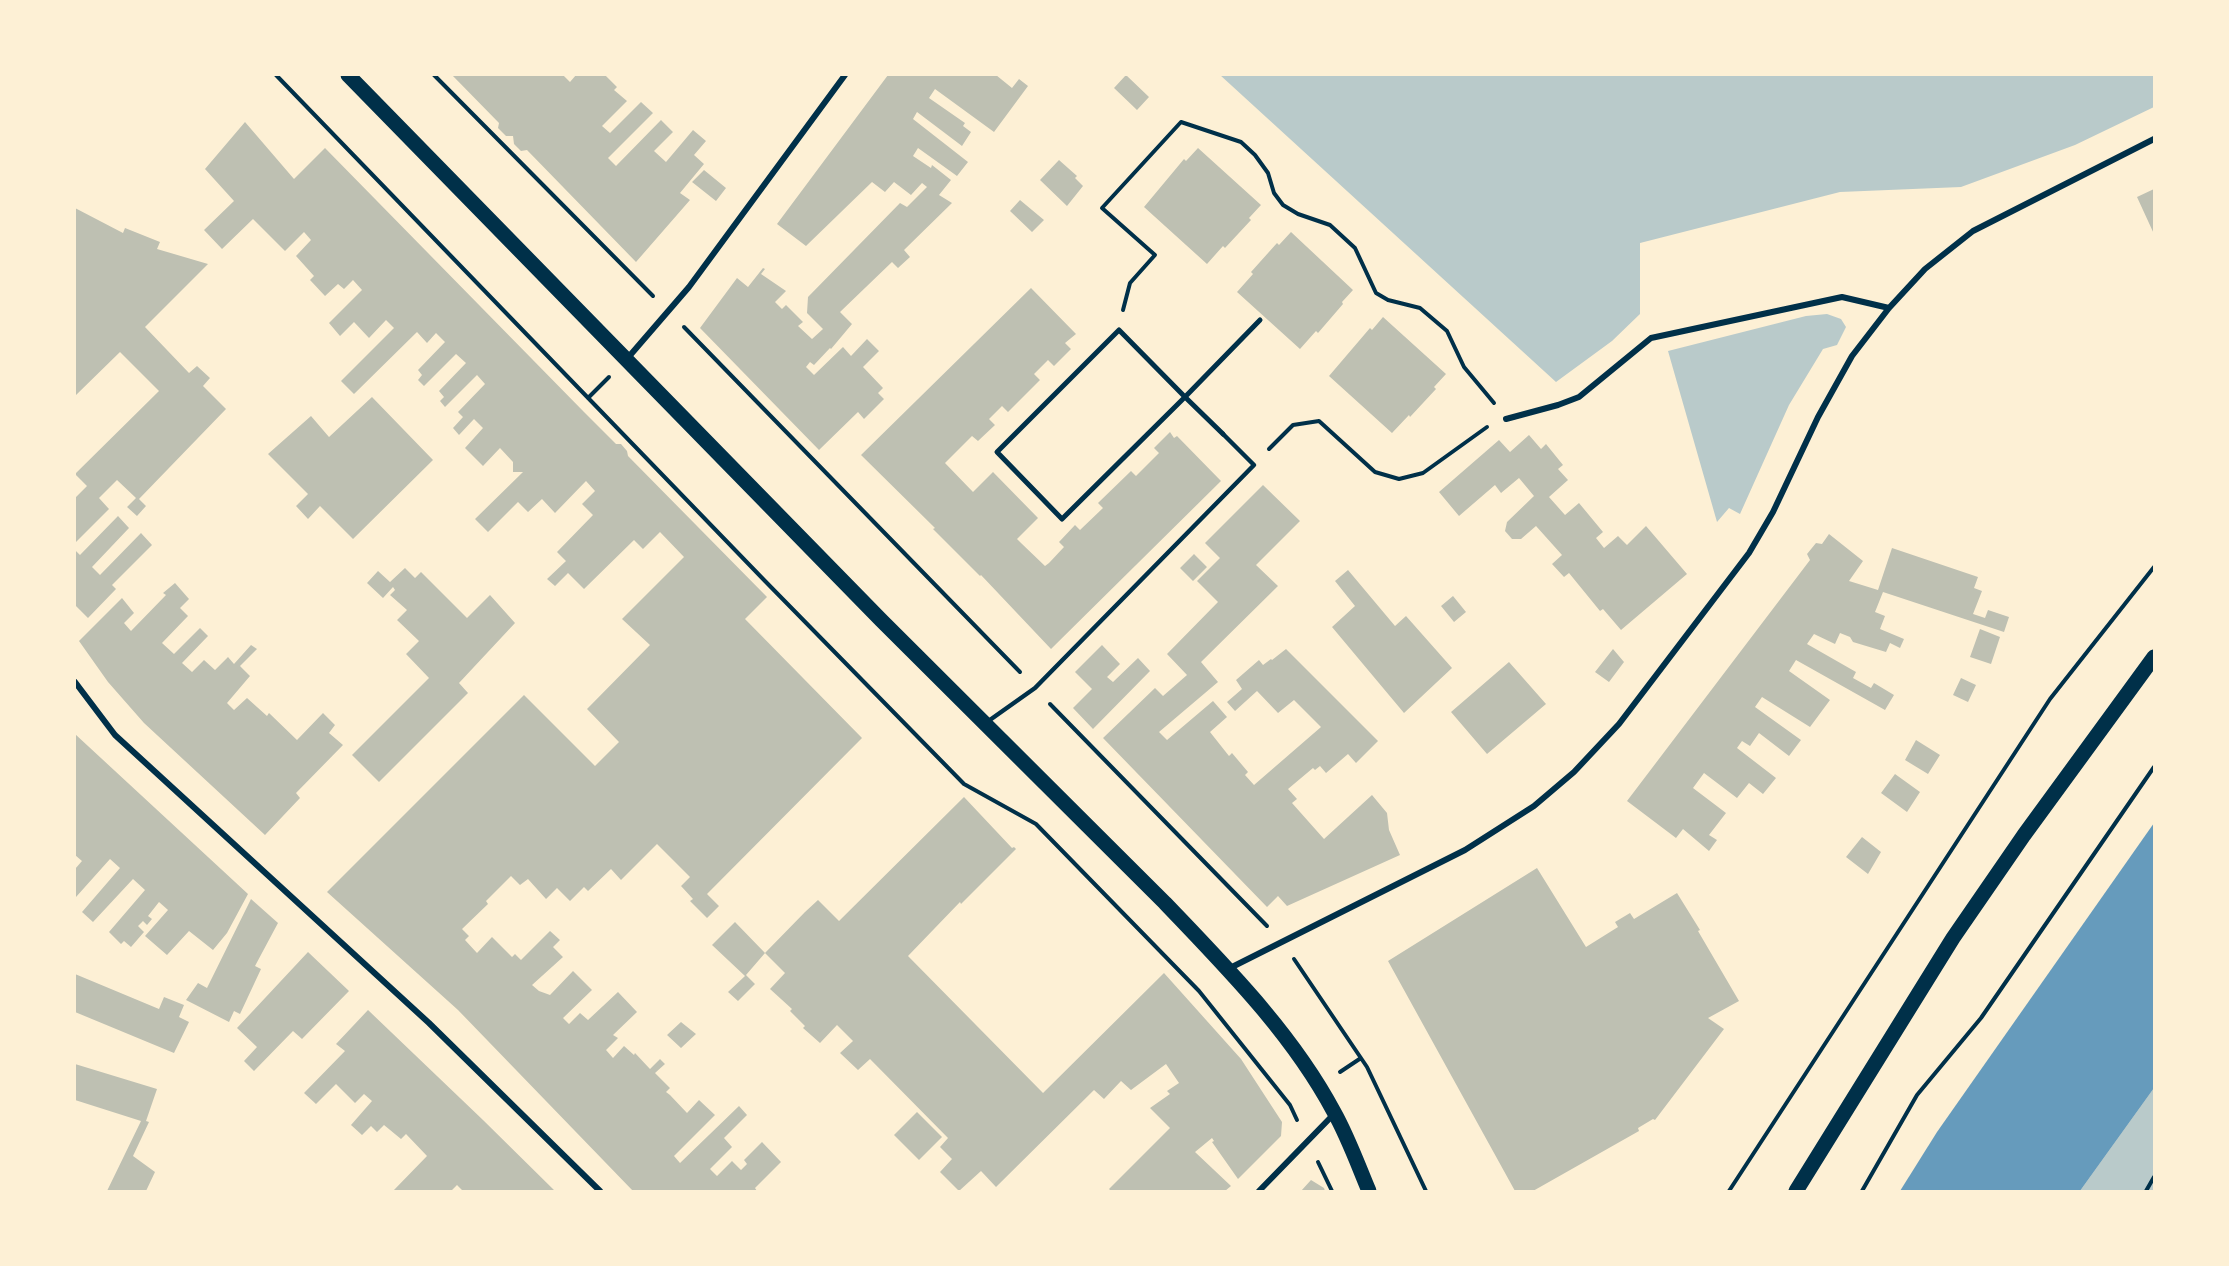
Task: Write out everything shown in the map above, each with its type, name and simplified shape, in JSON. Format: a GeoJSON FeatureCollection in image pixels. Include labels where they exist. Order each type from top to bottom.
{"type":"FeatureCollection","features":[{"type":"Feature","properties":{"kind":"main road"},"geometry":{"type":"LineString","coordinates":[[348,75],[985,724],[1165,903],[1227,969],[1268,1017],[1311,1074],[1335,1113],[1369,1191]]}},
{"type":"Feature","properties":{"kind":"main road"},"geometry":{"type":"LineString","coordinates":[[1796,1191],[1953,938],[2024,835],[2154,657]]}},
{"type":"Feature","properties":{"kind":"street"},"geometry":{"type":"LineString","coordinates":[[626,360],[696,277],[845,75]]}},
{"type":"Feature","properties":{"kind":"street"},"geometry":{"type":"LineString","coordinates":[[1227,969],[1465,850],[1534,806],[1583,763],[1619,724],[1749,553],[1773,512],[1818,417],[1852,356],[1889,308],[1925,269],[1973,231],[2154,139]]}},
{"type":"Feature","properties":{"kind":"street"},"geometry":{"type":"LineString","coordinates":[[1506,418],[1558,405],[1579,397],[1651,338],[1842,297],[1889,308]]}},
{"type":"Feature","properties":{"kind":"street"},"geometry":{"type":"LineString","coordinates":[[1223,434],[1185,397],[1119,330],[997,452],[1062,519],[1185,397],[1260,320]]}},
{"type":"Feature","properties":{"kind":"street"},"geometry":{"type":"LineString","coordinates":[[75,682],[115,735],[429,1023],[600,1191]]}},
{"type":"Feature","properties":{"kind":"street"},"geometry":{"type":"LineString","coordinates":[[1259,1191],[1335,1113]]}},
{"type":"Feature","properties":{"kind":"lane"},"geometry":{"type":"LineString","coordinates":[[985,724],[1035,688],[1254,465],[1223,434]]}},
{"type":"Feature","properties":{"kind":"path"},"geometry":{"type":"LineString","coordinates":[[276,75],[964,784],[1036,824],[1199,991],[1290,1105]]}},
{"type":"Feature","properties":{"kind":"path"},"geometry":{"type":"LineString","coordinates":[[434,75],[668,311],[1282,941],[1367,1067],[1426,1191]]}},
{"type":"Feature","properties":{"kind":"path"},"geometry":{"type":"LineString","coordinates":[[1119,330],[1130,283],[1155,255],[1102,208],[1181,122],[1212,130],[1241,142],[1255,155],[1268,173],[1274,193],[1283,205],[1298,214],[1330,225],[1355,248],[1376,292],[1388,300],[1420,308],[1448,331],[1464,367],[1506,418],[1493,423],[1423,473],[1399,479],[1375,472],[1319,421],[1293,425],[1254,465]]}},
{"type":"Feature","properties":{"kind":"path"},"geometry":{"type":"LineString","coordinates":[[1728,1191],[2050,699],[2154,567]]}},
{"type":"Feature","properties":{"kind":"path"},"geometry":{"type":"LineString","coordinates":[[1862,1191],[1917,1095],[1981,1017],[2154,767]]}},
{"type":"Feature","properties":{"kind":"path"},"geometry":{"type":"LineString","coordinates":[[2146,1191],[2154,1178]]}},
{"type":"Feature","properties":{"kind":"shaded area"},"geometry":{"type":"Polygon","coordinates":[[[1220,75],[2154,75],[2154,107],[2075,145],[1961,187],[1840,192],[1640,243],[1640,314],[1612,341],[1556,382],[1220,75]]]}},
{"type":"Feature","properties":{"kind":"shaded area"},"geometry":{"type":"Polygon","coordinates":[[[1827,314],[1841,319],[1846,327],[1837,345],[1823,349],[1789,405],[1740,514],[1729,508],[1717,522],[1668,351],[1806,316],[1827,314]]]}},
{"type":"Feature","properties":{"kind":"shaded area"},"geometry":{"type":"Polygon","coordinates":[[[2154,1088],[2154,1191],[2080,1191],[2154,1088]]]}},
{"type":"Feature","properties":{"kind":"water"},"geometry":{"type":"Polygon","coordinates":[[[2154,823],[2154,1088],[2080,1191],[1900,1191],[1937,1132],[2154,823]]]}},
{"type":"Feature","properties":{"kind":"building"},"geometry":{"type":"Polygon","coordinates":[[[452,75],[563,75],[570,82],[576,75],[605,75],[617,87],[614,90],[627,101],[602,126],[610,133],[641,102],[653,113],[608,158],[616,166],[661,120],[673,132],[654,151],[666,162],[693,130],[706,141],[694,155],[704,164],[680,193],[690,200],[636,262],[527,150],[521,151],[514,144],[513,136],[506,136],[498,128],[499,123],[452,75]]]}},
{"type":"Feature","properties":{"kind":"building"},"geometry":{"type":"Polygon","coordinates":[[[888,75],[996,75],[1012,88],[1019,79],[1028,86],[994,132],[935,89],[929,98],[965,123],[963,126],[971,132],[962,146],[917,112],[913,119],[968,162],[957,176],[918,148],[913,156],[931,168],[932,165],[951,180],[939,195],[952,203],[904,250],[910,257],[898,268],[892,262],[840,312],[852,324],[814,365],[810,362],[806,367],[814,375],[843,347],[851,356],[867,339],[879,351],[863,367],[883,388],[878,393],[884,399],[864,419],[858,412],[819,450],[700,328],[737,278],[748,287],[763,268],[765,269],[761,274],[786,291],[775,302],[782,309],[786,305],[803,322],[798,326],[812,339],[823,329],[807,313],[808,297],[900,203],[907,207],[927,187],[922,183],[911,195],[894,182],[885,192],[872,182],[806,246],[777,224],[888,75]]]}},
{"type":"Feature","properties":{"kind":"building"},"geometry":{"type":"Polygon","coordinates":[[[1126,75],[1149,97],[1137,110],[1114,88],[1126,75]]]}},
{"type":"Feature","properties":{"kind":"building"},"geometry":{"type":"Polygon","coordinates":[[[245,122],[294,179],[325,148],[616,444],[621,444],[628,456],[767,597],[745,619],[862,738],[707,894],[719,906],[707,918],[690,901],[693,899],[681,886],[690,877],[657,844],[621,880],[611,869],[588,891],[584,887],[570,901],[557,888],[546,899],[528,879],[520,885],[511,876],[486,901],[488,904],[462,929],[469,936],[465,940],[477,953],[492,937],[512,957],[515,954],[521,960],[550,931],[560,940],[553,947],[563,957],[532,985],[539,991],[550,995],[573,971],[592,990],[563,1018],[569,1024],[580,1013],[588,1020],[618,992],[637,1012],[613,1035],[618,1038],[606,1050],[613,1058],[624,1046],[634,1055],[635,1053],[650,1069],[660,1059],[665,1064],[655,1073],[670,1088],[666,1092],[687,1113],[699,1100],[715,1115],[674,1156],[680,1163],[739,1106],[747,1115],[724,1138],[732,1147],[710,1169],[717,1176],[732,1161],[741,1170],[747,1164],[744,1160],[762,1142],[781,1162],[755,1188],[757,1191],[633,1191],[458,1010],[327,892],[524,695],[595,766],[619,742],[587,709],[650,645],[622,619],[684,557],[660,532],[643,549],[634,540],[584,589],[568,573],[555,586],[547,579],[566,561],[557,552],[593,515],[582,504],[595,491],[586,481],[555,513],[542,499],[528,512],[518,502],[488,532],[475,519],[523,472],[513,472],[513,462],[500,448],[483,466],[465,448],[483,428],[474,419],[459,435],[453,428],[463,417],[458,412],[485,384],[477,375],[445,407],[440,401],[444,397],[439,391],[466,363],[456,354],[424,386],[418,380],[422,375],[418,370],[445,342],[436,333],[427,343],[417,332],[354,394],[341,381],[394,328],[386,320],[369,338],[354,322],[340,336],[329,323],[362,290],[353,280],[344,289],[338,284],[325,296],[310,280],[314,276],[296,256],[311,240],[304,232],[285,251],[253,219],[222,249],[204,230],[234,201],[205,169],[245,122]]]}},
{"type":"Feature","properties":{"kind":"building"},"geometry":{"type":"Polygon","coordinates":[[[1198,148],[1261,205],[1249,218],[1251,220],[1207,264],[1144,207],[1184,159],[1186,161],[1198,148]]]}},
{"type":"Feature","properties":{"kind":"building"},"geometry":{"type":"Polygon","coordinates":[[[1059,160],[1077,176],[1075,178],[1083,186],[1067,206],[1040,180],[1059,160]]]}},
{"type":"Feature","properties":{"kind":"building"},"geometry":{"type":"Polygon","coordinates":[[[704,170],[726,188],[716,201],[692,182],[704,170]]]}},
{"type":"Feature","properties":{"kind":"building"},"geometry":{"type":"Polygon","coordinates":[[[2154,189],[2154,234],[2137,197],[2154,189]]]}},
{"type":"Feature","properties":{"kind":"building"},"geometry":{"type":"Polygon","coordinates":[[[1020,200],[1044,220],[1032,232],[1010,211],[1020,200]]]}},
{"type":"Feature","properties":{"kind":"building"},"geometry":{"type":"Polygon","coordinates":[[[75,208],[123,233],[125,228],[160,242],[157,249],[208,264],[145,327],[189,373],[197,366],[210,378],[203,386],[226,409],[139,499],[146,506],[137,516],[127,507],[136,498],[117,480],[99,498],[109,509],[75,543],[75,498],[87,486],[75,474],[159,391],[120,352],[75,396],[75,208]]]}},
{"type":"Feature","properties":{"kind":"building"},"geometry":{"type":"Polygon","coordinates":[[[1291,232],[1353,290],[1318,333],[1316,331],[1300,349],[1237,292],[1253,274],[1251,272],[1277,243],[1279,245],[1291,232]]]}},
{"type":"Feature","properties":{"kind":"building"},"geometry":{"type":"Polygon","coordinates":[[[1031,288],[1076,334],[1065,343],[1071,349],[1054,366],[1048,360],[1034,374],[1040,380],[1008,412],[1002,406],[989,419],[995,425],[978,441],[972,436],[945,463],[973,492],[993,472],[1038,518],[1017,539],[1045,566],[1064,547],[1059,542],[1075,525],[1080,530],[1103,508],[1098,503],[1131,471],[1136,476],[1159,453],[1154,448],[1170,432],[1174,438],[1177,436],[1221,481],[1051,649],[861,455],[1031,288]]]}},
{"type":"Feature","properties":{"kind":"building"},"geometry":{"type":"Polygon","coordinates":[[[1383,317],[1446,374],[1434,387],[1436,389],[1392,433],[1329,376],[1370,328],[1372,330],[1383,317]]]}},
{"type":"Feature","properties":{"kind":"building"},"geometry":{"type":"Polygon","coordinates":[[[372,397],[433,460],[353,539],[320,506],[308,519],[296,506],[308,494],[268,454],[311,416],[329,437],[372,397]]]}},
{"type":"Feature","properties":{"kind":"building"},"geometry":{"type":"Polygon","coordinates":[[[1529,435],[1541,449],[1546,444],[1563,465],[1558,469],[1568,480],[1549,497],[1565,515],[1579,503],[1603,532],[1596,538],[1604,548],[1618,536],[1627,545],[1646,526],[1687,574],[1621,630],[1603,609],[1600,611],[1569,573],[1564,577],[1552,564],[1562,555],[1536,526],[1521,539],[1512,539],[1505,531],[1507,522],[1534,496],[1519,478],[1501,493],[1495,485],[1459,516],[1439,492],[1499,440],[1510,452],[1529,435]]]}},
{"type":"Feature","properties":{"kind":"building"},"geometry":{"type":"Polygon","coordinates":[[[1263,485],[1300,521],[1256,565],[1278,586],[1201,662],[1218,682],[1159,732],[1167,740],[1213,701],[1227,717],[1210,732],[1229,756],[1232,753],[1248,772],[1245,775],[1254,785],[1321,727],[1294,700],[1278,713],[1257,691],[1235,711],[1227,702],[1242,689],[1236,680],[1259,660],[1263,665],[1286,649],[1378,741],[1356,763],[1348,754],[1326,773],[1320,766],[1315,770],[1313,768],[1288,789],[1297,799],[1292,803],[1324,839],[1372,795],[1387,813],[1389,830],[1400,855],[1287,906],[1278,896],[1267,907],[1103,738],[1155,688],[1163,696],[1187,675],[1167,654],[1218,602],[1197,581],[1220,558],[1205,543],[1263,485]]]}},
{"type":"Feature","properties":{"kind":"building"},"geometry":{"type":"Polygon","coordinates":[[[118,516],[129,528],[92,567],[100,575],[141,533],[152,545],[112,585],[116,589],[88,618],[75,605],[75,550],[80,555],[118,516]]]}},
{"type":"Feature","properties":{"kind":"building"},"geometry":{"type":"Polygon","coordinates":[[[1829,534],[1863,561],[1849,581],[1878,590],[1892,548],[1978,577],[1974,588],[1982,591],[1973,614],[1985,618],[1988,610],[2009,617],[2004,632],[1883,592],[1875,612],[1885,616],[1880,629],[1904,639],[1900,648],[1890,643],[1886,652],[1853,642],[1850,637],[1840,633],[1835,644],[1814,634],[1807,644],[1856,672],[1853,678],[1871,688],[1874,683],[1894,695],[1885,710],[1796,660],[1789,671],[1830,700],[1810,727],[1762,697],[1755,707],[1801,740],[1789,756],[1759,733],[1750,746],[1742,741],[1737,748],[1776,778],[1763,794],[1749,783],[1737,798],[1704,773],[1693,788],[1726,813],[1709,835],[1717,840],[1709,851],[1683,829],[1676,838],[1627,801],[1810,560],[1807,554],[1816,543],[1822,544],[1829,534]]]}},
{"type":"Feature","properties":{"kind":"building"},"geometry":{"type":"Polygon","coordinates":[[[1194,554],[1207,567],[1193,581],[1180,568],[1194,554]]]}},
{"type":"Feature","properties":{"kind":"building"},"geometry":{"type":"Polygon","coordinates":[[[405,568],[415,578],[421,572],[467,618],[490,595],[515,623],[459,683],[468,693],[379,782],[352,755],[429,678],[406,654],[419,641],[397,620],[407,610],[390,595],[395,590],[393,587],[383,598],[367,583],[378,571],[390,582],[405,568]]]}},
{"type":"Feature","properties":{"kind":"building"},"geometry":{"type":"Polygon","coordinates":[[[1348,570],[1395,626],[1406,616],[1452,668],[1404,713],[1332,627],[1355,606],[1335,581],[1348,570]]]}},
{"type":"Feature","properties":{"kind":"building"},"geometry":{"type":"Polygon","coordinates":[[[175,583],[189,599],[180,608],[188,616],[162,643],[174,654],[200,628],[208,636],[182,663],[192,672],[204,660],[215,670],[228,657],[234,664],[251,645],[257,649],[240,666],[250,676],[227,703],[234,710],[247,698],[267,716],[269,713],[297,740],[323,713],[335,725],[329,733],[343,745],[296,793],[300,798],[265,835],[144,723],[108,682],[79,641],[122,598],[134,613],[124,623],[131,631],[166,595],[163,593],[175,583]]]}},
{"type":"Feature","properties":{"kind":"building"},"geometry":{"type":"Polygon","coordinates":[[[1453,596],[1466,612],[1454,622],[1441,606],[1453,596]]]}},
{"type":"Feature","properties":{"kind":"building"},"geometry":{"type":"Polygon","coordinates":[[[1980,629],[2000,637],[1991,664],[1970,657],[1980,629]]]}},
{"type":"Feature","properties":{"kind":"building"},"geometry":{"type":"Polygon","coordinates":[[[1102,645],[1120,664],[1107,677],[1113,682],[1138,658],[1150,671],[1093,729],[1073,708],[1092,689],[1075,672],[1102,645]]]}},
{"type":"Feature","properties":{"kind":"building"},"geometry":{"type":"Polygon","coordinates":[[[1613,649],[1624,662],[1609,682],[1595,672],[1613,649]]]}},
{"type":"Feature","properties":{"kind":"building"},"geometry":{"type":"Polygon","coordinates":[[[1509,662],[1546,704],[1487,754],[1451,712],[1509,662]]]}},
{"type":"Feature","properties":{"kind":"building"},"geometry":{"type":"Polygon","coordinates":[[[1961,678],[1976,685],[1968,702],[1953,695],[1961,678]]]}},
{"type":"Feature","properties":{"kind":"building"},"geometry":{"type":"Polygon","coordinates":[[[75,734],[248,894],[227,933],[213,950],[189,931],[167,955],[145,936],[168,910],[159,902],[148,916],[152,919],[147,925],[143,921],[138,926],[144,932],[131,947],[124,941],[121,944],[109,932],[145,890],[133,879],[93,922],[82,912],[120,868],[110,859],[75,896],[75,869],[82,861],[75,855],[75,734]]]}},
{"type":"Feature","properties":{"kind":"building"},"geometry":{"type":"Polygon","coordinates":[[[1916,740],[1940,755],[1928,774],[1905,760],[1916,740]]]}},
{"type":"Feature","properties":{"kind":"building"},"geometry":{"type":"Polygon","coordinates":[[[1895,774],[1920,792],[1907,812],[1881,793],[1895,774]]]}},
{"type":"Feature","properties":{"kind":"building"},"geometry":{"type":"Polygon","coordinates":[[[964,797],[1012,848],[1016,849],[908,956],[1043,1093],[1164,973],[1241,1059],[1282,1122],[1281,1136],[1238,1179],[1212,1142],[1214,1141],[1212,1138],[1195,1152],[1231,1186],[1225,1191],[1111,1191],[1109,1189],[1170,1128],[1150,1108],[1170,1094],[1167,1091],[1179,1083],[1166,1064],[1131,1090],[1121,1081],[1104,1099],[1094,1090],[996,1187],[981,1171],[959,1191],[940,1172],[952,1159],[940,1147],[948,1138],[870,1059],[858,1070],[840,1053],[853,1041],[837,1025],[820,1043],[803,1028],[805,1026],[790,1011],[792,1009],[770,989],[785,973],[765,953],[805,912],[818,900],[839,921],[964,797]]]}},
{"type":"Feature","properties":{"kind":"building"},"geometry":{"type":"Polygon","coordinates":[[[1862,837],[1881,852],[1868,874],[1846,857],[1862,837]]]}},
{"type":"Feature","properties":{"kind":"building"},"geometry":{"type":"Polygon","coordinates":[[[1537,868],[1586,947],[1618,927],[1615,922],[1630,913],[1634,919],[1677,893],[1739,1001],[1708,1018],[1724,1029],[1655,1120],[1653,1119],[1638,1128],[1639,1131],[1533,1191],[1515,1191],[1388,961],[1537,868]]]}},
{"type":"Feature","properties":{"kind":"building"},"geometry":{"type":"Polygon","coordinates":[[[251,899],[278,923],[255,966],[261,969],[240,1014],[234,1011],[229,1022],[186,1000],[198,983],[207,988],[251,899]]]}},
{"type":"Feature","properties":{"kind":"building"},"geometry":{"type":"Polygon","coordinates":[[[735,922],[765,953],[746,975],[755,984],[738,1001],[728,992],[745,976],[712,945],[735,922]]]}},
{"type":"Feature","properties":{"kind":"building"},"geometry":{"type":"Polygon","coordinates":[[[308,952],[349,991],[302,1039],[293,1031],[254,1071],[244,1061],[257,1047],[237,1028],[308,952]]]}},
{"type":"Feature","properties":{"kind":"building"},"geometry":{"type":"Polygon","coordinates":[[[75,974],[159,1009],[164,997],[184,1005],[179,1017],[189,1022],[174,1053],[75,1012],[75,974]]]}},
{"type":"Feature","properties":{"kind":"building"},"geometry":{"type":"Polygon","coordinates":[[[368,1010],[555,1191],[463,1191],[457,1185],[451,1191],[393,1191],[427,1156],[406,1134],[401,1139],[384,1125],[377,1132],[371,1126],[362,1135],[351,1125],[372,1101],[364,1094],[355,1103],[336,1084],[316,1104],[304,1093],[345,1051],[336,1044],[368,1010]]]}},
{"type":"Feature","properties":{"kind":"building"},"geometry":{"type":"Polygon","coordinates":[[[681,1022],[696,1034],[681,1048],[667,1035],[681,1022]]]}},
{"type":"Feature","properties":{"kind":"building"},"geometry":{"type":"Polygon","coordinates":[[[75,1064],[157,1089],[146,1121],[149,1122],[133,1156],[155,1172],[146,1191],[107,1191],[141,1121],[75,1100],[75,1064]]]}},
{"type":"Feature","properties":{"kind":"building"},"geometry":{"type":"Polygon","coordinates":[[[917,1112],[942,1137],[919,1160],[894,1135],[917,1112]]]}},
{"type":"Feature","properties":{"kind":"building"},"geometry":{"type":"Polygon","coordinates":[[[1311,1180],[1324,1188],[1325,1191],[1301,1191],[1311,1180]]]}}]}
